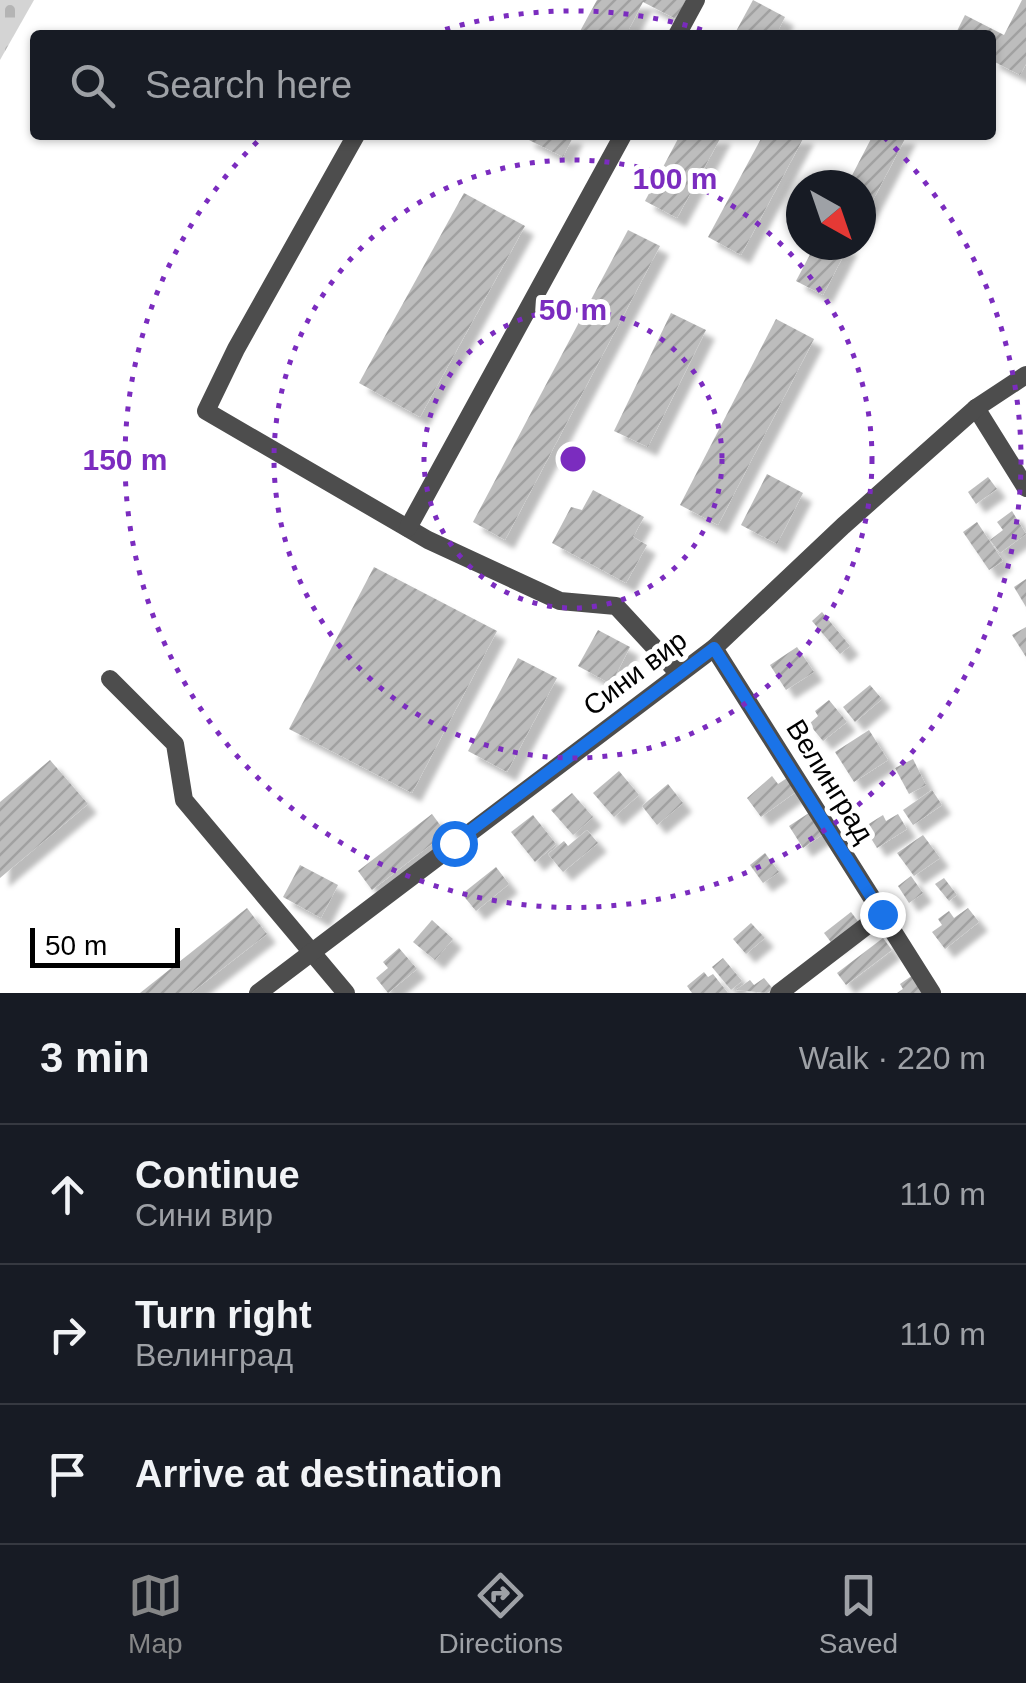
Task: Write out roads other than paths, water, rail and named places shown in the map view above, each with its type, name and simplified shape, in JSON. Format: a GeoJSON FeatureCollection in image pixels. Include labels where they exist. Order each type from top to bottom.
{"type":"FeatureCollection","features":[{"type":"Feature","properties":{"kind":"street"},"geometry":{"type":"LineString","coordinates":[[680,30],[696,0]]}},
{"type":"Feature","properties":{"kind":"street"},"geometry":{"type":"LineString","coordinates":[[353,140],[236,349],[206,411],[408,528],[560,601],[616,606],[680,674]]}},
{"type":"Feature","properties":{"kind":"street"},"geometry":{"type":"LineString","coordinates":[[408,528],[619,140]]}},
{"type":"Feature","properties":{"kind":"street","name":"Сини вир"},"geometry":{"type":"LineString","coordinates":[[258,993],[714,648],[842,526],[976,408],[1026,375]]}},
{"type":"Feature","properties":{"kind":"street"},"geometry":{"type":"LineString","coordinates":[[976,408],[1026,488]]}},
{"type":"Feature","properties":{"kind":"street","name":"Велинград"},"geometry":{"type":"LineString","coordinates":[[714,648],[932,993]]}},
{"type":"Feature","properties":{"kind":"street"},"geometry":{"type":"LineString","coordinates":[[110,679],[175,744],[184,800],[346,993]]}},
{"type":"Feature","properties":{"kind":"street"},"geometry":{"type":"LineString","coordinates":[[779,993],[882,914]]}}]}
